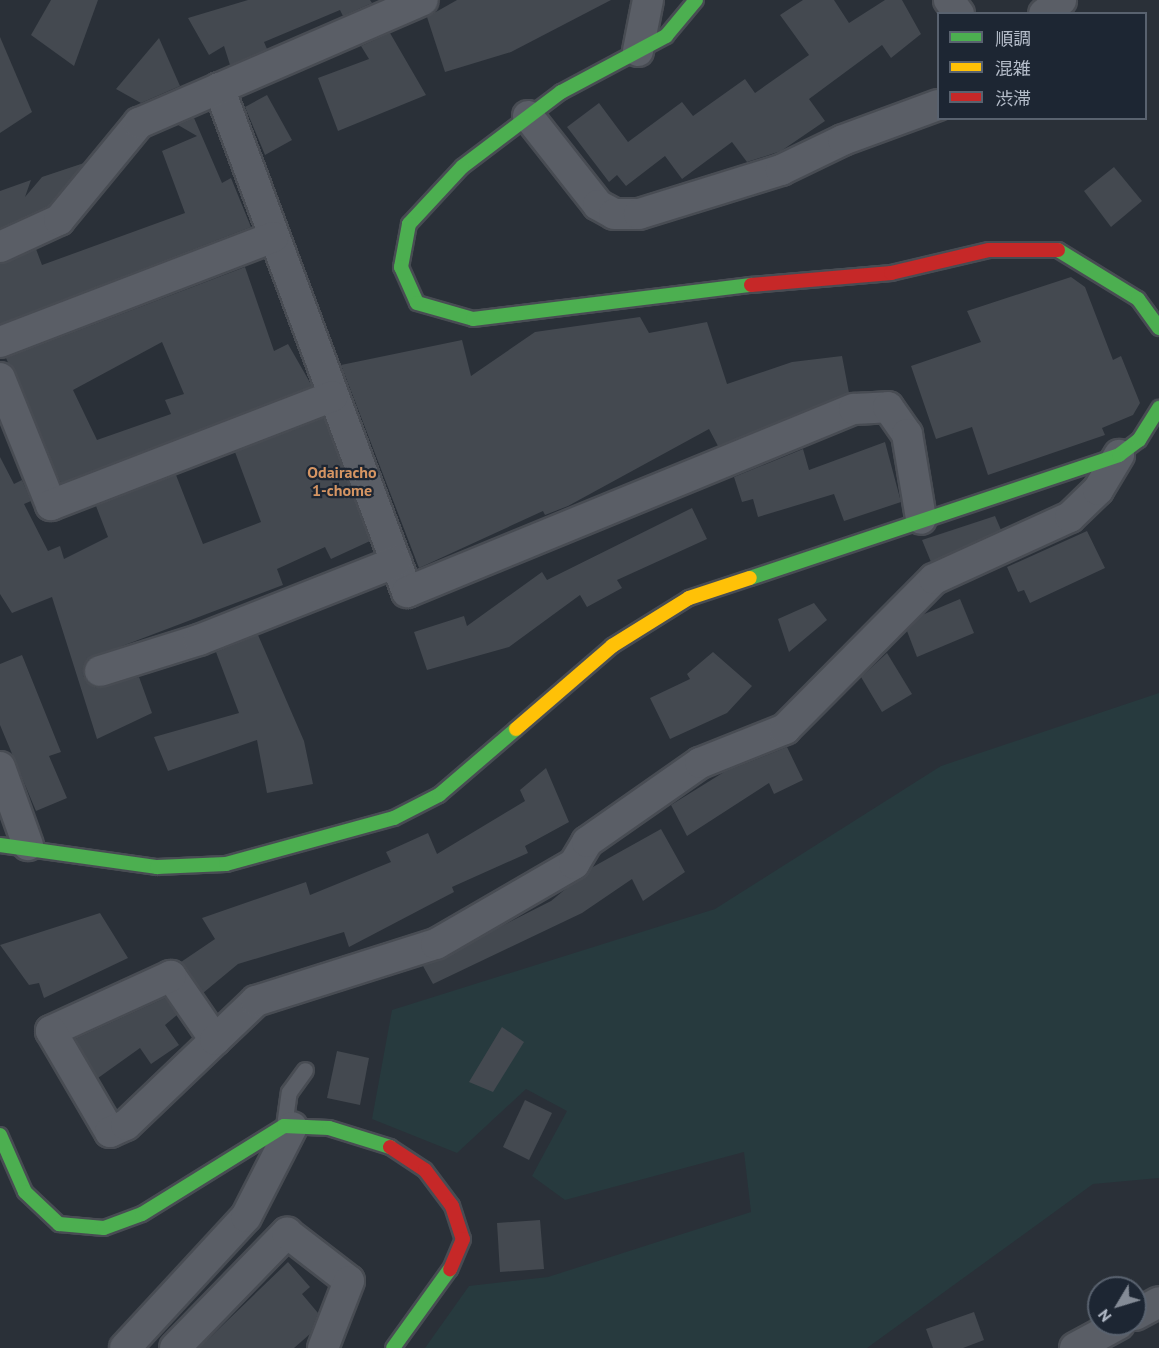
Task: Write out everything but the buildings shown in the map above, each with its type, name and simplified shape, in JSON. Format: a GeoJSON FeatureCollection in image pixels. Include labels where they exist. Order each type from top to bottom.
{"type":"FeatureCollection","features":[{"type":"Feature","properties":{"kind":"street"},"geometry":{"type":"LineString","coordinates":[[0,247],[58,220],[139,123],[423,0]]}},
{"type":"Feature","properties":{"kind":"street"},"geometry":{"type":"LineString","coordinates":[[638,51],[648,0]]}},
{"type":"Feature","properties":{"kind":"street"},"geometry":{"type":"LineString","coordinates":[[696,0],[666,36],[561,92],[462,167],[409,225],[401,267],[417,303],[473,319],[773,282],[891,273],[989,250],[1064,250],[1138,299],[1159,328]]}},
{"type":"Feature","properties":{"kind":"street"},"geometry":{"type":"LineString","coordinates":[[1046,12],[1061,0]]}},
{"type":"Feature","properties":{"kind":"street"},"geometry":{"type":"LineString","coordinates":[[219,88],[407,592],[854,410],[888,407],[907,435],[921,519]]}},
{"type":"Feature","properties":{"kind":"street"},"geometry":{"type":"LineString","coordinates":[[528,116],[598,205],[614,214],[639,214],[781,170],[843,140],[937,106]]}},
{"type":"Feature","properties":{"kind":"street"},"geometry":{"type":"LineString","coordinates":[[0,342],[274,237]]}},
{"type":"Feature","properties":{"kind":"street"},"geometry":{"type":"LineString","coordinates":[[0,378],[51,505],[333,396]]}},
{"type":"Feature","properties":{"kind":"street"},"geometry":{"type":"LineString","coordinates":[[0,767],[14,845],[90,861],[157,867],[226,864],[393,818],[439,795],[612,646],[689,598],[1119,455],[1139,440],[1159,408]]}},
{"type":"Feature","properties":{"kind":"street"},"geometry":{"type":"LineString","coordinates":[[215,1040],[171,976],[51,1031],[110,1132],[126,1125],[215,1040],[255,1001],[436,944],[574,864],[587,842],[700,763],[785,729],[934,579],[1070,517],[1098,490],[1119,455]]}},
{"type":"Feature","properties":{"kind":"street"},"geometry":{"type":"LineString","coordinates":[[100,671],[199,639],[396,562]]}},
{"type":"Feature","properties":{"kind":"street"},"geometry":{"type":"LineString","coordinates":[[124,1348],[246,1217],[288,1126]]}},
{"type":"Feature","properties":{"kind":"street"},"geometry":{"type":"LineString","coordinates":[[0,1135],[25,1192],[59,1224],[104,1228],[142,1214],[288,1126],[329,1128],[396,1149],[425,1170],[452,1206],[463,1239],[444,1283],[393,1348]]}},
{"type":"Feature","properties":{"kind":"street"},"geometry":{"type":"LineString","coordinates":[[176,1348],[287,1233],[349,1281],[323,1348]]}},
{"type":"Feature","properties":{"kind":"street"},"geometry":{"type":"LineString","coordinates":[[1075,1348],[1097,1336]]}},
{"type":"Feature","properties":{"kind":"lane"},"geometry":{"type":"LineString","coordinates":[[288,1126],[289,1092],[305,1070]]}},
{"type":"Feature","properties":{"kind":"green space"},"geometry":{"type":"Polygon","coordinates":[[[1159,693],[1159,1178],[1093,1184],[867,1348],[425,1348],[469,1286],[548,1277],[751,1212],[744,1152],[565,1200],[532,1176],[567,1111],[526,1089],[457,1153],[372,1119],[392,1010],[715,909],[941,766],[1159,693]]]}},
{"type":"Feature","properties":{"kind":"traffic: fast"},"geometry":{"type":"LineString","coordinates":[[696,0],[666,36],[561,92],[462,167],[409,224],[401,267],[417,303],[473,319],[751,285]]}},
{"type":"Feature","properties":{"kind":"traffic: fast"},"geometry":{"type":"LineString","coordinates":[[1058,250],[1138,299],[1159,328]]}},
{"type":"Feature","properties":{"kind":"traffic: fast"},"geometry":{"type":"LineString","coordinates":[[750,578],[1119,455],[1139,440],[1159,408]]}},
{"type":"Feature","properties":{"kind":"traffic: fast"},"geometry":{"type":"LineString","coordinates":[[0,845],[157,867],[226,864],[394,818],[439,795],[516,729]]}},
{"type":"Feature","properties":{"kind":"traffic: fast"},"geometry":{"type":"LineString","coordinates":[[0,1135],[25,1192],[59,1224],[104,1228],[142,1214],[284,1126],[329,1128],[390,1147]]}},
{"type":"Feature","properties":{"kind":"traffic: fast"},"geometry":{"type":"LineString","coordinates":[[393,1348],[450,1269]]}},
{"type":"Feature","properties":{"kind":"traffic: slow"},"geometry":{"type":"LineString","coordinates":[[516,729],[612,646],[689,598],[750,578]]}},
{"type":"Feature","properties":{"kind":"traffic: jam"},"geometry":{"type":"LineString","coordinates":[[751,285],[891,273],[989,250],[1058,250]]}},
{"type":"Feature","properties":{"kind":"traffic: jam"},"geometry":{"type":"LineString","coordinates":[[390,1147],[425,1170],[452,1206],[463,1239],[450,1269]]}},
{"type":"Feature","properties":{"kind":"district","name":"Odairacho 1-chome"},"geometry":{"type":"Point","coordinates":[342,481]}}]}
